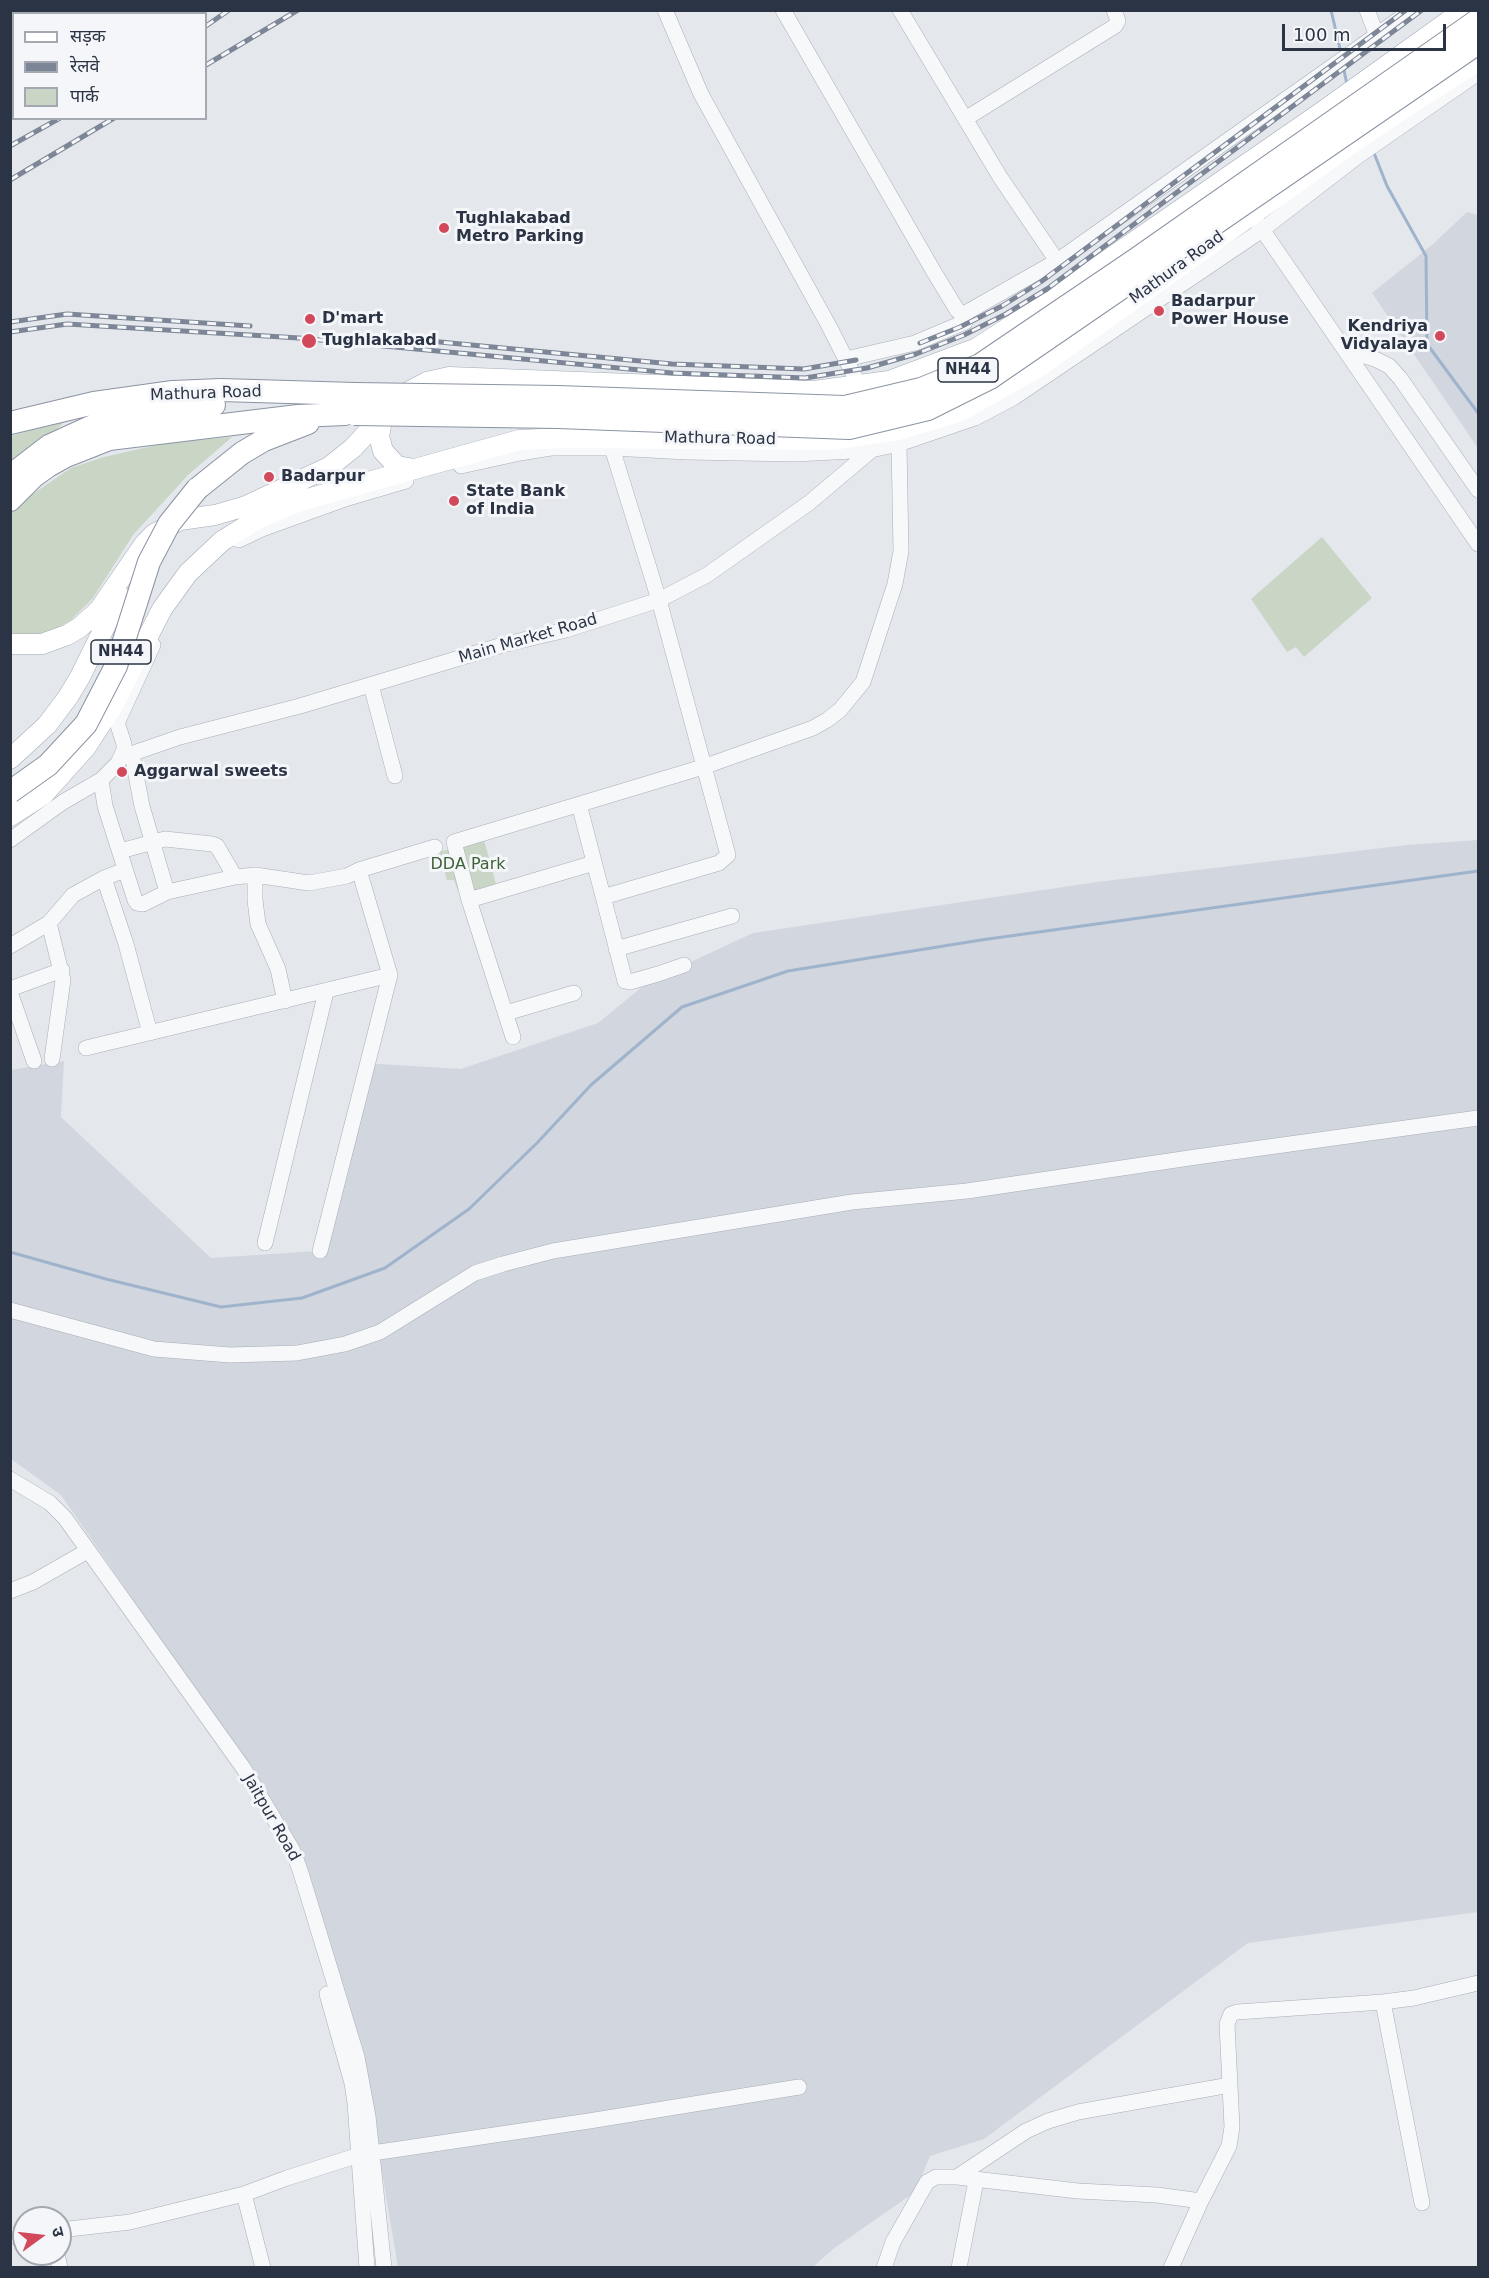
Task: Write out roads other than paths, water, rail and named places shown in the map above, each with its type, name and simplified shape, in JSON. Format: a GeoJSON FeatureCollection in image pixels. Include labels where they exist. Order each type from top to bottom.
{"type":"FeatureCollection","features":[{"type":"Feature","properties":{"kind":"highway","name":"Mathura Road"},"geometry":{"type":"LineString","coordinates":[[10,423],[94,403],[173,393],[221,390],[845,407],[921,389],[980,365],[1136,260],[1479,20]]}},
{"type":"Feature","properties":{"kind":"highway","name":"Mathura Road"},"geometry":{"type":"LineString","coordinates":[[10,792],[48,765],[86,724],[116,666],[148,562],[169,524],[187,500],[218,471],[264,440],[303,425],[345,414],[558,417],[849,428],[928,409],[990,378],[1479,43]]}},
{"type":"Feature","properties":{"kind":"highway"},"geometry":{"type":"LineString","coordinates":[[10,476],[49,446],[95,425],[175,409],[330,393]]}},
{"type":"Feature","properties":{"kind":"highway"},"geometry":{"type":"LineString","coordinates":[[10,500],[34,476],[48,466],[66,456],[109,439],[208,425],[345,414]]}},
{"type":"Feature","properties":{"kind":"main road"},"geometry":{"type":"LineString","coordinates":[[10,644],[42,644],[68,635],[99,610],[154,534],[172,523],[229,512],[329,467],[353,448],[388,409],[416,387],[440,379],[449,377],[814,391],[889,381],[977,348],[1275,145],[1464,10]]}},
{"type":"Feature","properties":{"kind":"main road","name":"Mathura Road"},"geometry":{"type":"LineString","coordinates":[[10,816],[43,795],[115,714],[162,609],[175,589],[222,541],[259,518],[280,508],[519,440],[895,438],[959,412],[1040,366],[1257,222],[1298,183],[1368,141],[1479,61]]}},
{"type":"Feature","properties":{"kind":"main road"},"geometry":{"type":"LineString","coordinates":[[1275,145],[1298,183]]}},
{"type":"Feature","properties":{"kind":"main road"},"geometry":{"type":"LineString","coordinates":[[1148,233],[1172,280]]}},
{"type":"Feature","properties":{"kind":"main road"},"geometry":{"type":"LineString","coordinates":[[518,380],[519,440]]}},
{"type":"Feature","properties":{"kind":"main road"},"geometry":{"type":"LineString","coordinates":[[388,409],[379,429],[380,445],[383,451],[397,466],[420,468]]}},
{"type":"Feature","properties":{"kind":"main road"},"geometry":{"type":"LineString","coordinates":[[13,757],[47,725],[80,677],[125,588],[136,558]]}},
{"type":"Feature","properties":{"kind":"street"},"geometry":{"type":"LineString","coordinates":[[665,10],[701,94],[859,385]]}},
{"type":"Feature","properties":{"kind":"street"},"geometry":{"type":"LineString","coordinates":[[783,10],[939,282],[959,314],[965,315],[1057,261],[1412,10]]}},
{"type":"Feature","properties":{"kind":"street"},"geometry":{"type":"LineString","coordinates":[[900,10],[1009,191],[1057,261]]}},
{"type":"Feature","properties":{"kind":"street"},"geometry":{"type":"LineString","coordinates":[[1367,10],[1377,36]]}},
{"type":"Feature","properties":{"kind":"street"},"geometry":{"type":"LineString","coordinates":[[965,119],[1115,26],[1118,21],[1114,11]]}},
{"type":"Feature","properties":{"kind":"street"},"geometry":{"type":"LineString","coordinates":[[1479,73],[1368,141],[1257,222],[1479,544]]}},
{"type":"Feature","properties":{"kind":"street"},"geometry":{"type":"LineString","coordinates":[[1134,208],[1148,233]]}},
{"type":"Feature","properties":{"kind":"street"},"geometry":{"type":"LineString","coordinates":[[846,359],[915,343],[965,321],[965,315]]}},
{"type":"Feature","properties":{"kind":"street"},"geometry":{"type":"LineString","coordinates":[[1345,350],[1389,366],[1400,378],[1479,490]]}},
{"type":"Feature","properties":{"kind":"street"},"geometry":{"type":"LineString","coordinates":[[513,1037],[469,900],[454,842],[703,768],[820,724],[840,710],[863,682],[898,569],[901,551],[895,438]]}},
{"type":"Feature","properties":{"kind":"street","name":"Main Market Road"},"geometry":{"type":"LineString","coordinates":[[127,755],[180,737],[300,706],[506,644],[566,630],[659,600],[707,575],[809,503],[872,450],[895,438]]}},
{"type":"Feature","properties":{"kind":"street"},"geometry":{"type":"LineString","coordinates":[[167,892],[115,714],[186,589],[217,555],[235,541],[348,498],[485,459],[551,448],[774,453],[872,450]]}},
{"type":"Feature","properties":{"kind":"street"},"geometry":{"type":"LineString","coordinates":[[603,897],[719,863],[728,855],[659,600],[612,448]]}},
{"type":"Feature","properties":{"kind":"street"},"geometry":{"type":"LineString","coordinates":[[371,684],[395,776]]}},
{"type":"Feature","properties":{"kind":"street"},"geometry":{"type":"LineString","coordinates":[[10,840],[63,802],[101,780],[127,755]]}},
{"type":"Feature","properties":{"kind":"street"},"geometry":{"type":"LineString","coordinates":[[101,780],[105,806],[137,903],[143,904],[167,892],[235,877],[255,875],[309,883],[347,876],[359,870],[435,847]]}},
{"type":"Feature","properties":{"kind":"street"},"geometry":{"type":"LineString","coordinates":[[579,804],[624,980],[627,982],[658,974],[684,964]]}},
{"type":"Feature","properties":{"kind":"street"},"geometry":{"type":"LineString","coordinates":[[120,851],[165,839],[191,840],[215,845],[235,877]]}},
{"type":"Feature","properties":{"kind":"street"},"geometry":{"type":"LineString","coordinates":[[469,900],[594,863]]}},
{"type":"Feature","properties":{"kind":"street"},"geometry":{"type":"LineString","coordinates":[[10,946],[49,923],[73,895],[104,878],[125,870]]}},
{"type":"Feature","properties":{"kind":"street"},"geometry":{"type":"LineString","coordinates":[[320,1251],[390,975],[359,870]]}},
{"type":"Feature","properties":{"kind":"street"},"geometry":{"type":"LineString","coordinates":[[255,875],[258,924],[278,969],[285,1001]]}},
{"type":"Feature","properties":{"kind":"street"},"geometry":{"type":"LineString","coordinates":[[104,878],[120,925],[150,1033]]}},
{"type":"Feature","properties":{"kind":"street"},"geometry":{"type":"LineString","coordinates":[[616,949],[732,916]]}},
{"type":"Feature","properties":{"kind":"street"},"geometry":{"type":"LineString","coordinates":[[49,923],[62,970],[63,989],[52,1059]]}},
{"type":"Feature","properties":{"kind":"street"},"geometry":{"type":"LineString","coordinates":[[34,1060],[11,993],[62,970]]}},
{"type":"Feature","properties":{"kind":"street"},"geometry":{"type":"LineString","coordinates":[[86,1048],[390,975]]}},
{"type":"Feature","properties":{"kind":"street"},"geometry":{"type":"LineString","coordinates":[[265,1243],[326,992]]}},
{"type":"Feature","properties":{"kind":"street"},"geometry":{"type":"LineString","coordinates":[[506,1013],[574,993]]}},
{"type":"Feature","properties":{"kind":"street"},"geometry":{"type":"LineString","coordinates":[[10,1310],[154,1349],[230,1355],[297,1353],[345,1344],[380,1332],[475,1273],[554,1251],[852,1202],[967,1191],[1196,1156],[1479,1118]]}},
{"type":"Feature","properties":{"kind":"street","name":"Jaitpur Road"},"geometry":{"type":"LineString","coordinates":[[10,1479],[50,1503],[65,1518],[244,1768],[292,1849],[357,2057],[368,2116],[364,2267]]}},
{"type":"Feature","properties":{"kind":"street","name":"Jaitpur Road"},"geometry":{"type":"LineString","coordinates":[[10,1486],[52,1514],[82,1554],[244,1783],[291,1867],[352,2084],[384,2268]]}},
{"type":"Feature","properties":{"kind":"street"},"geometry":{"type":"LineString","coordinates":[[10,1591],[41,1578],[82,1554]]}},
{"type":"Feature","properties":{"kind":"street"},"geometry":{"type":"LineString","coordinates":[[1171,2268],[1229,2146],[1233,2127],[1227,2024],[1231,2014],[1383,2002],[1414,1998],[1479,1983]]}},
{"type":"Feature","properties":{"kind":"street"},"geometry":{"type":"LineString","coordinates":[[1383,2002],[1422,2203]]}},
{"type":"Feature","properties":{"kind":"street"},"geometry":{"type":"LineString","coordinates":[[957,2177],[1026,2131],[1048,2121],[1078,2112],[1230,2085]]}},
{"type":"Feature","properties":{"kind":"street"},"geometry":{"type":"LineString","coordinates":[[72,2229],[130,2222],[244,2194],[287,2178],[366,2154],[799,2087]]}},
{"type":"Feature","properties":{"kind":"street"},"geometry":{"type":"LineString","coordinates":[[884,2268],[893,2242],[927,2182],[936,2177],[957,2177],[976,2181],[1201,2201]]}},
{"type":"Feature","properties":{"kind":"street"},"geometry":{"type":"LineString","coordinates":[[959,2268],[976,2181]]}},
{"type":"Feature","properties":{"kind":"street"},"geometry":{"type":"LineString","coordinates":[[244,2194],[263,2268]]}},
{"type":"Feature","properties":{"kind":"waterway"},"geometry":{"type":"LineString","coordinates":[[1331,10],[1341,53]]}},
{"type":"Feature","properties":{"kind":"waterway"},"geometry":{"type":"LineString","coordinates":[[1343,65],[1347,85]]}},
{"type":"Feature","properties":{"kind":"waterway"},"geometry":{"type":"LineString","coordinates":[[1374,153],[1387,186],[1426,256],[1427,344],[1478,413]]}},
{"type":"Feature","properties":{"kind":"waterway"},"geometry":{"type":"LineString","coordinates":[[10,1252],[106,1279],[221,1307],[302,1298],[385,1268],[469,1209],[537,1143],[591,1085],[682,1007],[788,971],[981,940],[1478,871]]}},
{"type":"Feature","properties":{"kind":"railway"},"geometry":{"type":"LineString","coordinates":[[207,25],[229,10]]}},
{"type":"Feature","properties":{"kind":"railway"},"geometry":{"type":"LineString","coordinates":[[207,64],[298,10]]}},
{"type":"Feature","properties":{"kind":"railway"},"geometry":{"type":"LineString","coordinates":[[920,343],[960,327],[1002,306],[1042,281],[1406,10]]}},
{"type":"Feature","properties":{"kind":"railway"},"geometry":{"type":"LineString","coordinates":[[10,332],[67,324],[299,338],[672,373],[805,378],[867,368],[916,354],[964,335],[1006,314],[1047,289],[1422,10]]}},
{"type":"Feature","properties":{"kind":"railway"},"geometry":{"type":"LineString","coordinates":[[10,146],[56,120]]}},
{"type":"Feature","properties":{"kind":"railway"},"geometry":{"type":"LineString","coordinates":[[10,180],[111,120]]}},
{"type":"Feature","properties":{"kind":"railway"},"geometry":{"type":"LineString","coordinates":[[10,322],[67,314],[250,326]]}},
{"type":"Feature","properties":{"kind":"railway"},"geometry":{"type":"LineString","coordinates":[[408,339],[672,364],[804,369],[856,360]]}},
{"type":"Feature","properties":{"kind":"place","name":"Tughlakabad Metro Parking"},"geometry":{"type":"Point","coordinates":[444,228]}},
{"type":"Feature","properties":{"kind":"place","name":"Badarpur Power House"},"geometry":{"type":"Point","coordinates":[1159,311]}},
{"type":"Feature","properties":{"kind":"place","name":"D'mart"},"geometry":{"type":"Point","coordinates":[310,319]}},
{"type":"Feature","properties":{"kind":"place","name":"Kendriya Vidyalaya"},"geometry":{"type":"Point","coordinates":[1440,336]}},
{"type":"Feature","properties":{"kind":"place","name":"Tughlakabad"},"geometry":{"type":"Point","coordinates":[309,341]}},
{"type":"Feature","properties":{"kind":"place","name":"Badarpur"},"geometry":{"type":"Point","coordinates":[269,477]}},
{"type":"Feature","properties":{"kind":"place","name":"State Bank of India"},"geometry":{"type":"Point","coordinates":[454,501]}},
{"type":"Feature","properties":{"kind":"place","name":"Aggarwal sweets"},"geometry":{"type":"Point","coordinates":[122,772]}},
{"type":"Feature","properties":{"kind":"park label","name":"DDA Park"},"geometry":{"type":"Point","coordinates":[468,865]}}]}
